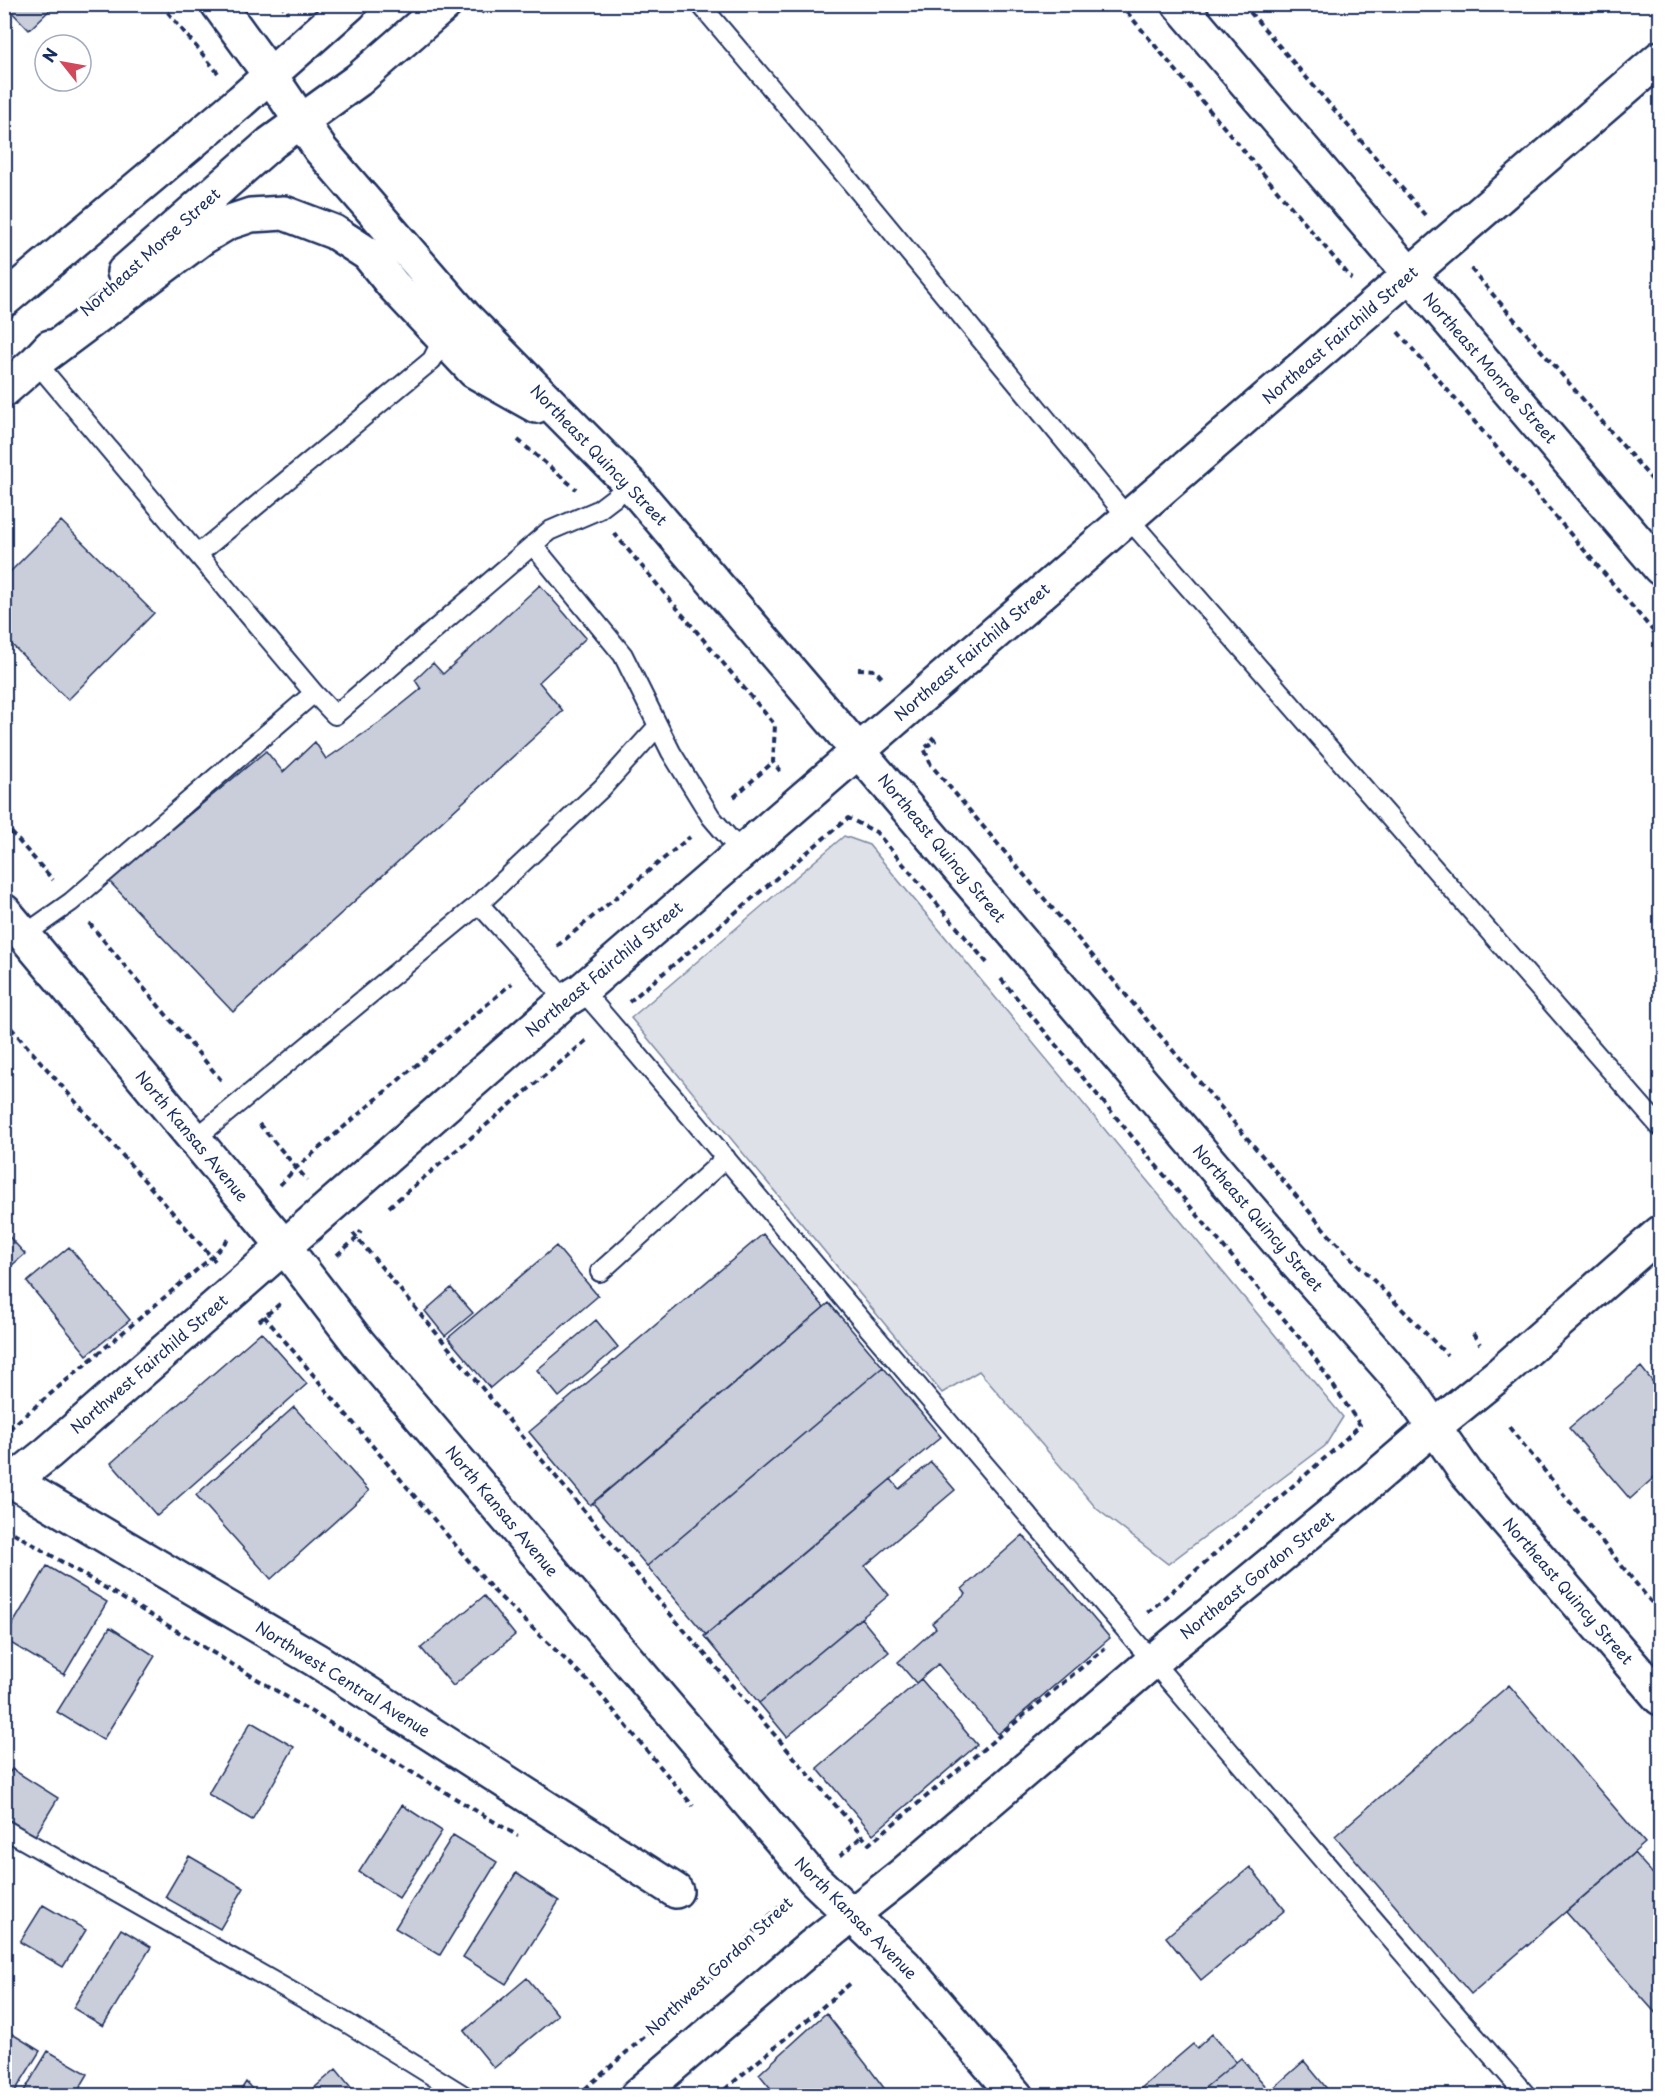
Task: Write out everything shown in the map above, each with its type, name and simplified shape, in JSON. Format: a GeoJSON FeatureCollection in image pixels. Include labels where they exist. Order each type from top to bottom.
{"type":"FeatureCollection","features":[{"type":"Feature","properties":{"kind":"street"},"geometry":{"type":"LineString","coordinates":[[218,4],[320,149],[453,327]]}},
{"type":"Feature","properties":{"kind":"street"},"geometry":{"type":"LineString","coordinates":[[4,300],[270,75],[350,4]]}},
{"type":"Feature","properties":{"kind":"street","name":"Northeast Morse Street"},"geometry":{"type":"LineString","coordinates":[[4,390],[36,362],[104,290],[271,143],[358,80],[446,4]]}},
{"type":"Feature","properties":{"kind":"street","name":"Northeast Monroe Street"},"geometry":{"type":"LineString","coordinates":[[1179,4],[1660,568]]}},
{"type":"Feature","properties":{"kind":"street","name":"Northeast Fairchild Street"},"geometry":{"type":"LineString","coordinates":[[283,1245],[331,1206],[1660,58]]}},
{"type":"Feature","properties":{"kind":"street"},"geometry":{"type":"LineString","coordinates":[[36,362],[202,238],[227,223],[250,215],[273,213],[284,213],[334,232],[368,254],[393,285],[453,327]]}},
{"type":"Feature","properties":{"kind":"street","name":"Northeast Quincy Street"},"geometry":{"type":"LineString","coordinates":[[453,327],[474,371],[577,428],[631,485],[1284,1249],[1407,1388],[1466,1473],[1660,1698]]}},
{"type":"Feature","properties":{"kind":"street","name":"North Kansas Avenue"},"geometry":{"type":"LineString","coordinates":[[14,923],[283,1245],[359,1344],[814,1879],[905,1966],[1016,2096]]}},
{"type":"Feature","properties":{"kind":"street","name":"Northeast Gordon Street"},"geometry":{"type":"LineString","coordinates":[[850,1915],[901,1876],[1153,1661],[1502,1372],[1660,1233]]}},
{"type":"Feature","properties":{"kind":"street","name":"Northwest Fairchild Street"},"geometry":{"type":"LineString","coordinates":[[9,1478],[48,1453],[283,1245]]}},
{"type":"Feature","properties":{"kind":"street","name":"Northwest Central Avenue"},"geometry":{"type":"LineString","coordinates":[[9,1478],[316,1660],[676,1891]]}},
{"type":"Feature","properties":{"kind":"street"},"geometry":{"type":"LineString","coordinates":[[637,2096],[850,1915]]}},
{"type":"Feature","properties":{"kind":"lane"},"geometry":{"type":"LineString","coordinates":[[700,4],[1128,518],[1660,1127]]}},
{"type":"Feature","properties":{"kind":"lane"},"geometry":{"type":"LineString","coordinates":[[198,554],[432,360],[453,327]]}},
{"type":"Feature","properties":{"kind":"lane"},"geometry":{"type":"LineString","coordinates":[[36,362],[334,715],[549,531],[598,510],[631,485]]}},
{"type":"Feature","properties":{"kind":"lane"},"geometry":{"type":"LineString","coordinates":[[533,545],[623,654],[671,752],[711,817],[741,852]]}},
{"type":"Feature","properties":{"kind":"lane"},"geometry":{"type":"LineString","coordinates":[[14,923],[71,902],[314,693]]}},
{"type":"Feature","properties":{"kind":"lane"},"geometry":{"type":"LineString","coordinates":[[195,1139],[479,904],[602,788],[658,726]]}},
{"type":"Feature","properties":{"kind":"lane"},"geometry":{"type":"LineString","coordinates":[[479,904],[534,964],[608,1020],[872,1332],[1527,2096]]}},
{"type":"Feature","properties":{"kind":"lane"},"geometry":{"type":"LineString","coordinates":[[600,1272],[726,1158]]}},
{"type":"Feature","properties":{"kind":"lane"},"geometry":{"type":"LineString","coordinates":[[4,1829],[347,2024],[465,2096]]}},
{"type":"Feature","properties":{"kind":"path"},"geometry":{"type":"LineString","coordinates":[[858,669],[875,670],[908,708],[935,741],[924,748],[931,765],[1330,1236],[1448,1355]]}},
{"type":"Feature","properties":{"kind":"path"},"geometry":{"type":"LineString","coordinates":[[9,1429],[212,1257],[296,1168],[773,762]]}},
{"type":"Feature","properties":{"kind":"path"},"geometry":{"type":"LineString","coordinates":[[386,1209],[848,818],[876,832],[1003,981],[1308,1348],[1360,1425]]}},
{"type":"Feature","properties":{"kind":"path"},"geometry":{"type":"LineString","coordinates":[[4,824],[296,1168],[331,1206],[671,1615],[869,1844]]}},
{"type":"Feature","properties":{"kind":"path"},"geometry":{"type":"LineString","coordinates":[[4,1020],[264,1316],[493,1590],[594,1687],[693,1806]]}},
{"type":"Feature","properties":{"kind":"path"},"geometry":{"type":"LineString","coordinates":[[256,1323],[357,1238],[368,1225]]}},
{"type":"Feature","properties":{"kind":"path"},"geometry":{"type":"LineString","coordinates":[[1509,1427],[1660,1613]]}},
{"type":"Feature","properties":{"kind":"path"},"geometry":{"type":"LineString","coordinates":[[4,1527],[520,1838]]}},
{"type":"Feature","properties":{"kind":"path","name":"Northwest Gordon Street"},"geometry":{"type":"LineString","coordinates":[[577,2096],[713,1976],[768,1917],[862,1836]]}},
{"type":"Feature","properties":{"kind":"path"},"geometry":{"type":"LineString","coordinates":[[717,2096],[852,1982]]}},
{"type":"Feature","properties":{"kind":"shaded area"},"geometry":{"type":"Polygon","coordinates":[[[844,836],[869,845],[1343,1417],[1325,1446],[1168,1564],[1097,1509],[979,1371],[942,1393],[631,1018],[844,836]]]}},
{"type":"Feature","properties":{"kind":"building"},"geometry":{"type":"Polygon","coordinates":[[[4,4],[56,4],[29,30],[4,4]]]}},
{"type":"Feature","properties":{"kind":"building"},"geometry":{"type":"Polygon","coordinates":[[[61,521],[154,613],[68,700],[4,637],[4,578],[61,521]]]}},
{"type":"Feature","properties":{"kind":"building"},"geometry":{"type":"Polygon","coordinates":[[[540,585],[586,638],[539,682],[563,711],[233,1012],[109,881],[266,751],[283,772],[315,742],[326,759],[379,723],[421,689],[415,680],[433,663],[443,674],[540,585]]]}},
{"type":"Feature","properties":{"kind":"building"},"geometry":{"type":"Polygon","coordinates":[[[4,1231],[25,1254],[4,1272],[4,1231]]]}},
{"type":"Feature","properties":{"kind":"building"},"geometry":{"type":"Polygon","coordinates":[[[763,1234],[824,1307],[590,1505],[529,1432],[763,1234]]]}},
{"type":"Feature","properties":{"kind":"building"},"geometry":{"type":"Polygon","coordinates":[[[556,1246],[598,1296],[490,1388],[448,1338],[556,1246]]]}},
{"type":"Feature","properties":{"kind":"building"},"geometry":{"type":"Polygon","coordinates":[[[69,1247],[130,1320],[87,1355],[27,1282],[69,1247]]]}},
{"type":"Feature","properties":{"kind":"building"},"geometry":{"type":"Polygon","coordinates":[[[451,1288],[473,1313],[445,1336],[425,1311],[451,1288]]]}},
{"type":"Feature","properties":{"kind":"building"},"geometry":{"type":"Polygon","coordinates":[[[829,1303],[883,1367],[647,1566],[593,1503],[829,1303]]]}},
{"type":"Feature","properties":{"kind":"building"},"geometry":{"type":"Polygon","coordinates":[[[596,1320],[618,1347],[559,1397],[537,1370],[596,1320]]]}},
{"type":"Feature","properties":{"kind":"building"},"geometry":{"type":"Polygon","coordinates":[[[261,1332],[307,1384],[157,1516],[111,1463],[261,1332]]]}},
{"type":"Feature","properties":{"kind":"building"},"geometry":{"type":"Polygon","coordinates":[[[883,1367],[941,1437],[706,1635],[647,1566],[883,1367]]]}},
{"type":"Feature","properties":{"kind":"building"},"geometry":{"type":"Polygon","coordinates":[[[1641,1367],[1660,1391],[1660,1472],[1630,1499],[1569,1428],[1641,1367]]]}},
{"type":"Feature","properties":{"kind":"building"},"geometry":{"type":"Polygon","coordinates":[[[294,1407],[369,1491],[271,1579],[196,1495],[294,1407]]]}},
{"type":"Feature","properties":{"kind":"building"},"geometry":{"type":"Polygon","coordinates":[[[931,1462],[955,1490],[865,1566],[889,1595],[759,1703],[704,1636],[891,1479],[899,1489],[931,1462]]]}},
{"type":"Feature","properties":{"kind":"building"},"geometry":{"type":"Polygon","coordinates":[[[1023,1535],[1110,1638],[998,1734],[938,1664],[916,1683],[898,1662],[936,1628],[932,1623],[966,1594],[962,1589],[1023,1535]]]}},
{"type":"Feature","properties":{"kind":"building"},"geometry":{"type":"Polygon","coordinates":[[[4,1553],[11,1557],[4,1567],[4,1553]]]}},
{"type":"Feature","properties":{"kind":"building"},"geometry":{"type":"Polygon","coordinates":[[[47,1566],[107,1602],[64,1675],[4,1639],[47,1566]]]}},
{"type":"Feature","properties":{"kind":"building"},"geometry":{"type":"Polygon","coordinates":[[[484,1596],[515,1635],[453,1686],[421,1648],[484,1596]]]}},
{"type":"Feature","properties":{"kind":"building"},"geometry":{"type":"Polygon","coordinates":[[[861,1618],[889,1652],[787,1737],[759,1703],[861,1618]]]}},
{"type":"Feature","properties":{"kind":"building"},"geometry":{"type":"Polygon","coordinates":[[[110,1627],[155,1656],[103,1740],[57,1712],[110,1627]]]}},
{"type":"Feature","properties":{"kind":"building"},"geometry":{"type":"Polygon","coordinates":[[[921,1679],[977,1745],[873,1834],[817,1768],[921,1679]]]}},
{"type":"Feature","properties":{"kind":"building"},"geometry":{"type":"Polygon","coordinates":[[[1509,1685],[1645,1843],[1471,1994],[1335,1836],[1509,1685]]]}},
{"type":"Feature","properties":{"kind":"building"},"geometry":{"type":"Polygon","coordinates":[[[251,1722],[294,1747],[252,1820],[208,1794],[251,1722]]]}},
{"type":"Feature","properties":{"kind":"building"},"geometry":{"type":"Polygon","coordinates":[[[12,1769],[58,1798],[35,1836],[4,1817],[4,1780],[12,1769]]]}},
{"type":"Feature","properties":{"kind":"building"},"geometry":{"type":"Polygon","coordinates":[[[402,1805],[442,1831],[399,1898],[359,1872],[402,1805]]]}},
{"type":"Feature","properties":{"kind":"building"},"geometry":{"type":"Polygon","coordinates":[[[453,1835],[497,1862],[440,1955],[395,1928],[453,1835]]]}},
{"type":"Feature","properties":{"kind":"building"},"geometry":{"type":"Polygon","coordinates":[[[1634,1853],[1660,1882],[1660,2018],[1566,1912],[1634,1853]]]}},
{"type":"Feature","properties":{"kind":"building"},"geometry":{"type":"Polygon","coordinates":[[[189,1856],[244,1888],[220,1929],[165,1897],[189,1856]]]}},
{"type":"Feature","properties":{"kind":"building"},"geometry":{"type":"Polygon","coordinates":[[[1250,1867],[1285,1910],[1201,1980],[1166,1937],[1250,1867]]]}},
{"type":"Feature","properties":{"kind":"building"},"geometry":{"type":"Polygon","coordinates":[[[516,1873],[559,1901],[506,1984],[463,1957],[516,1873]]]}},
{"type":"Feature","properties":{"kind":"building"},"geometry":{"type":"Polygon","coordinates":[[[43,1905],[86,1930],[63,1967],[20,1942],[43,1905]]]}},
{"type":"Feature","properties":{"kind":"building"},"geometry":{"type":"Polygon","coordinates":[[[121,1929],[151,1947],[103,2026],[73,2008],[121,1929]]]}},
{"type":"Feature","properties":{"kind":"building"},"geometry":{"type":"Polygon","coordinates":[[[527,1978],[558,2015],[494,2068],[464,2031],[527,1978]]]}},
{"type":"Feature","properties":{"kind":"building"},"geometry":{"type":"Polygon","coordinates":[[[826,2013],[890,2096],[777,2096],[759,2074],[826,2013]]]}},
{"type":"Feature","properties":{"kind":"building"},"geometry":{"type":"Polygon","coordinates":[[[4,2029],[40,2051],[12,2096],[4,2096],[4,2029]]]}},
{"type":"Feature","properties":{"kind":"building"},"geometry":{"type":"Polygon","coordinates":[[[1212,2034],[1236,2062],[1195,2096],[1132,2096],[1193,2044],[1197,2048],[1212,2034]]]}},
{"type":"Feature","properties":{"kind":"building"},"geometry":{"type":"Polygon","coordinates":[[[48,2051],[88,2074],[75,2096],[21,2096],[48,2051]]]}},
{"type":"Feature","properties":{"kind":"building"},"geometry":{"type":"Polygon","coordinates":[[[1241,2058],[1270,2091],[1264,2096],[1195,2096],[1241,2058]]]}},
{"type":"Feature","properties":{"kind":"building"},"geometry":{"type":"Polygon","coordinates":[[[1304,2061],[1333,2096],[1264,2096],[1270,2091],[1304,2061]]]}},
{"type":"Feature","properties":{"kind":"building"},"geometry":{"type":"Polygon","coordinates":[[[336,2069],[358,2096],[305,2096],[336,2069]]]}},
{"type":"Feature","properties":{"kind":"building"},"geometry":{"type":"Polygon","coordinates":[[[246,2082],[258,2096],[237,2096],[246,2082]]]}}]}
